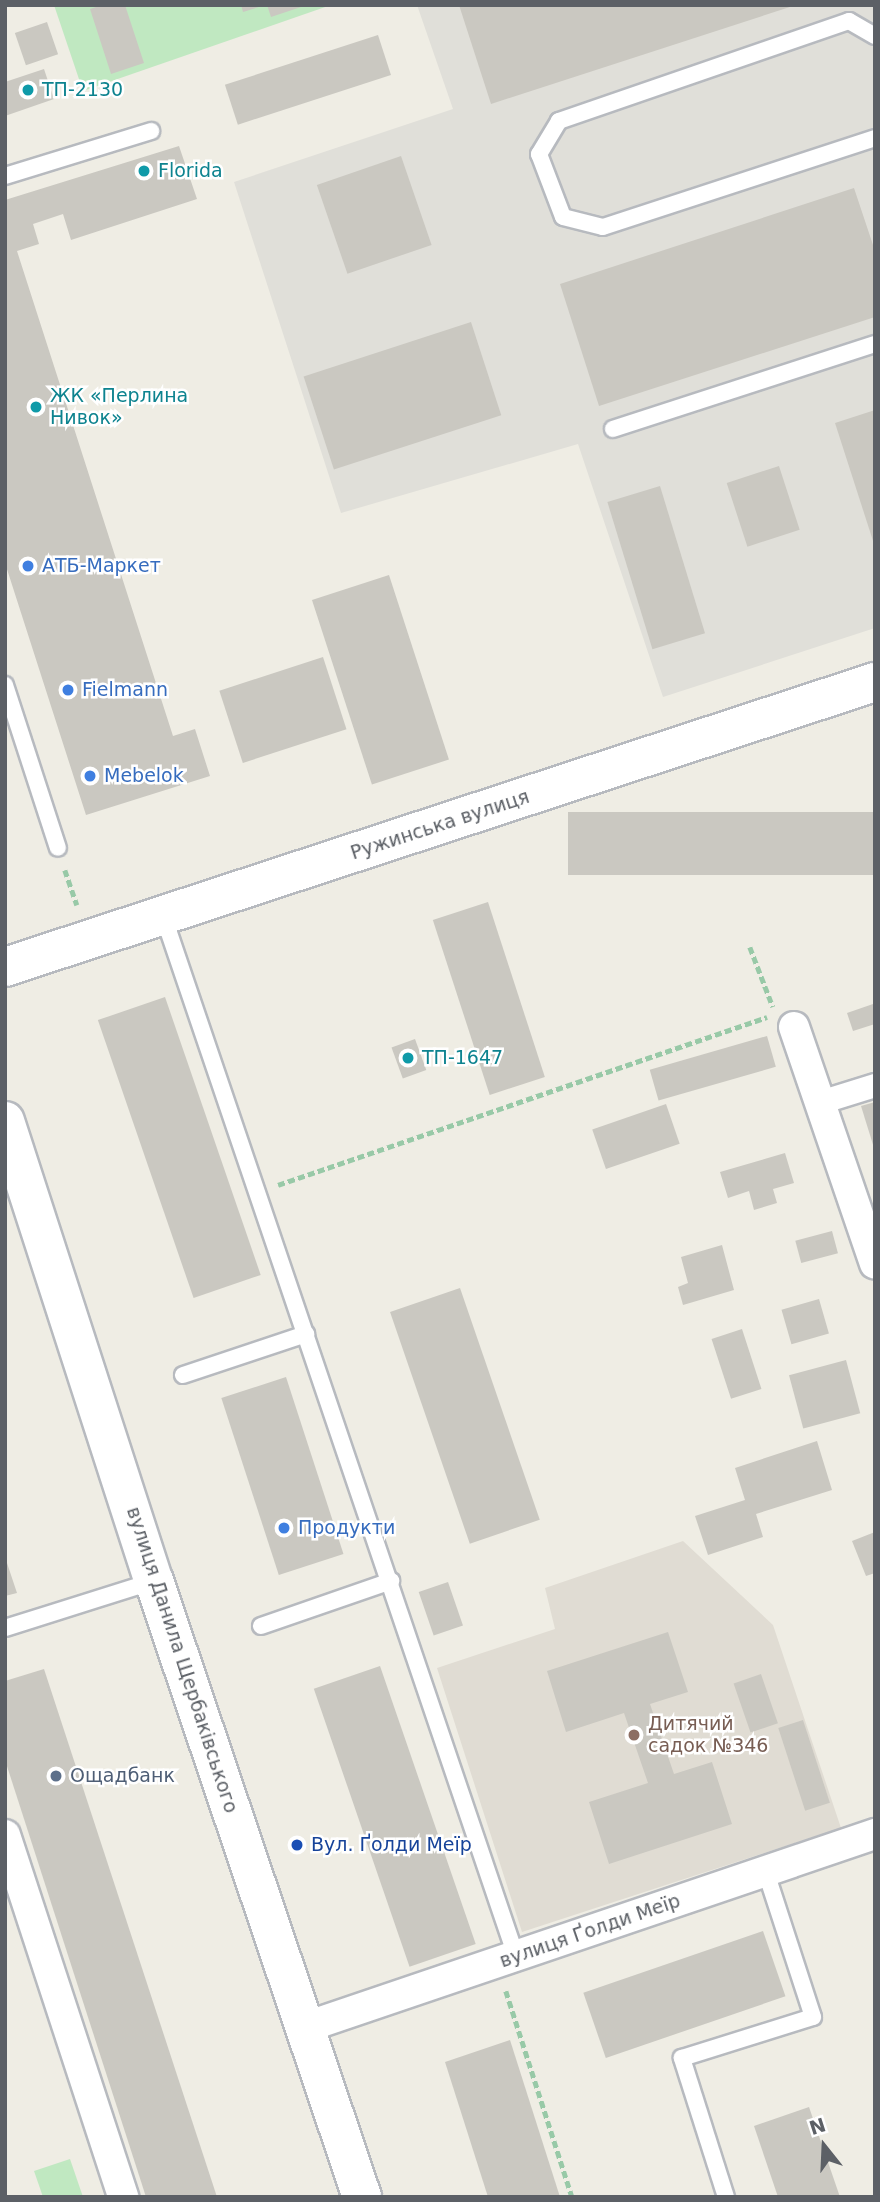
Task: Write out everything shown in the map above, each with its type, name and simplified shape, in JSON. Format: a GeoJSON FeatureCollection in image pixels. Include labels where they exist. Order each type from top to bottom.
{"type":"FeatureCollection","features":[{"type":"Feature","properties":{"kind":"main road","name":"Ружинська вулиця"},"geometry":{"type":"LineString","coordinates":[[5,967],[875,682]]}},
{"type":"Feature","properties":{"kind":"main road","name":"вулиця Данила Щербаківського"},"geometry":{"type":"LineString","coordinates":[[5,1121],[14,1180],[155,1581],[362,2197]]}},
{"type":"Feature","properties":{"kind":"street"},"geometry":{"type":"LineString","coordinates":[[794,1027],[875,1263]]}},
{"type":"Feature","properties":{"kind":"street"},"geometry":{"type":"LineString","coordinates":[[820,1102],[875,1085]]}},
{"type":"Feature","properties":{"kind":"street","name":"вулиця Ґолди Меїр"},"geometry":{"type":"LineString","coordinates":[[306,2027],[875,1834]]}},
{"type":"Feature","properties":{"kind":"street"},"geometry":{"type":"LineString","coordinates":[[5,1835],[123,2197]]}},
{"type":"Feature","properties":{"kind":"lane"},"geometry":{"type":"LineString","coordinates":[[875,36],[849,22],[559,121],[539,154],[563,217],[603,227],[875,138]]}},
{"type":"Feature","properties":{"kind":"lane"},"geometry":{"type":"LineString","coordinates":[[5,176],[151,131]]}},
{"type":"Feature","properties":{"kind":"lane"},"geometry":{"type":"LineString","coordinates":[[612,429],[875,344]]}},
{"type":"Feature","properties":{"kind":"lane"},"geometry":{"type":"LineString","coordinates":[[5,685],[58,848]]}},
{"type":"Feature","properties":{"kind":"lane"},"geometry":{"type":"LineString","coordinates":[[163,915],[391,1581],[506,1959]]}},
{"type":"Feature","properties":{"kind":"lane"},"geometry":{"type":"LineString","coordinates":[[183,1374],[306,1334]]}},
{"type":"Feature","properties":{"kind":"lane"},"geometry":{"type":"LineString","coordinates":[[5,1628],[155,1581]]}},
{"type":"Feature","properties":{"kind":"lane"},"geometry":{"type":"LineString","coordinates":[[261,1626],[391,1581]]}},
{"type":"Feature","properties":{"kind":"lane"},"geometry":{"type":"LineString","coordinates":[[726,2197],[682,2058],[813,2017],[766,1872]]}},
{"type":"Feature","properties":{"kind":"path"},"geometry":{"type":"LineString","coordinates":[[58,848],[77,905]]}},
{"type":"Feature","properties":{"kind":"path"},"geometry":{"type":"LineString","coordinates":[[258,1192],[775,1014],[750,947]]}},
{"type":"Feature","properties":{"kind":"path"},"geometry":{"type":"LineString","coordinates":[[506,1959],[572,2197]]}},
{"type":"Feature","properties":{"kind":"shaded area"},"geometry":{"type":"Polygon","coordinates":[[[417,5],[875,5],[875,628],[663,697],[578,444],[341,513],[234,182],[453,109],[417,5]]]}},
{"type":"Feature","properties":{"kind":"shaded area","name":"Дитячий садок №346"},"geometry":{"type":"Polygon","coordinates":[[[683,1541],[773,1625],[841,1828],[522,1932],[437,1668],[555,1629],[545,1588],[683,1541]]]}},
{"type":"Feature","properties":{"kind":"green space"},"geometry":{"type":"Polygon","coordinates":[[[54,5],[331,5],[83,91],[54,5]]]}},
{"type":"Feature","properties":{"kind":"green space"},"geometry":{"type":"Polygon","coordinates":[[[70,2159],[83,2197],[43,2197],[34,2171],[70,2159]]]}},
{"type":"Feature","properties":{"kind":"building"},"geometry":{"type":"Polygon","coordinates":[[[102,5],[125,5],[144,63],[111,74],[90,9],[102,5]]]}},
{"type":"Feature","properties":{"kind":"building"},"geometry":{"type":"Polygon","coordinates":[[[241,5],[262,5],[262,6],[243,12],[241,5]]]}},
{"type":"Feature","properties":{"kind":"building"},"geometry":{"type":"Polygon","coordinates":[[[267,5],[304,5],[304,6],[271,17],[267,5]]]}},
{"type":"Feature","properties":{"kind":"building"},"geometry":{"type":"Polygon","coordinates":[[[459,5],[793,5],[793,6],[491,104],[459,5]]]}},
{"type":"Feature","properties":{"kind":"building"},"geometry":{"type":"Polygon","coordinates":[[[47,22],[58,54],[26,65],[15,33],[47,22]]]}},
{"type":"Feature","properties":{"kind":"building"},"geometry":{"type":"Polygon","coordinates":[[[378,35],[391,75],[238,125],[225,85],[378,35]]]}},
{"type":"Feature","properties":{"kind":"building","name":"ТП-2130"},"geometry":{"type":"Polygon","coordinates":[[[44,69],[54,99],[5,116],[5,82],[44,69]]]}},
{"type":"Feature","properties":{"kind":"building","name":"ЖК «Перлина Нивок»"},"geometry":{"type":"Polygon","coordinates":[[[179,146],[197,199],[71,240],[63,214],[33,224],[39,244],[17,251],[173,736],[195,729],[210,776],[86,815],[5,563],[5,200],[179,146]]]}},
{"type":"Feature","properties":{"kind":"building"},"geometry":{"type":"Polygon","coordinates":[[[401,156],[432,245],[347,274],[317,185],[401,156]]]}},
{"type":"Feature","properties":{"kind":"building"},"geometry":{"type":"Polygon","coordinates":[[[854,188],[875,251],[875,317],[599,406],[560,284],[854,188]]]}},
{"type":"Feature","properties":{"kind":"building"},"geometry":{"type":"Polygon","coordinates":[[[471,322],[501,415],[334,470],[304,376],[471,322]]]}},
{"type":"Feature","properties":{"kind":"building"},"geometry":{"type":"Polygon","coordinates":[[[875,410],[875,544],[874,544],[835,423],[875,410]]]}},
{"type":"Feature","properties":{"kind":"building"},"geometry":{"type":"Polygon","coordinates":[[[779,466],[800,530],[747,547],[727,483],[779,466]]]}},
{"type":"Feature","properties":{"kind":"building"},"geometry":{"type":"Polygon","coordinates":[[[660,486],[705,633],[652,649],[607,502],[660,486]]]}},
{"type":"Feature","properties":{"kind":"building"},"geometry":{"type":"Polygon","coordinates":[[[389,575],[449,760],[372,785],[312,600],[389,575]]]}},
{"type":"Feature","properties":{"kind":"building"},"geometry":{"type":"Polygon","coordinates":[[[323,657],[346,729],[243,763],[219,691],[323,657]]]}},
{"type":"Feature","properties":{"kind":"building"},"geometry":{"type":"Polygon","coordinates":[[[568,812],[875,812],[875,875],[568,875],[568,812]]]}},
{"type":"Feature","properties":{"kind":"building"},"geometry":{"type":"Polygon","coordinates":[[[488,902],[545,1077],[490,1095],[433,920],[488,902]]]}},
{"type":"Feature","properties":{"kind":"building"},"geometry":{"type":"Polygon","coordinates":[[[165,997],[261,1275],[194,1298],[98,1020],[165,997]]]}},
{"type":"Feature","properties":{"kind":"building"},"geometry":{"type":"Polygon","coordinates":[[[873,1004],[875,1024],[853,1031],[847,1013],[873,1004]]]}},
{"type":"Feature","properties":{"kind":"building"},"geometry":{"type":"Polygon","coordinates":[[[767,1036],[776,1067],[659,1100],[650,1070],[767,1036]]]}},
{"type":"Feature","properties":{"kind":"building","name":"ТП-1647"},"geometry":{"type":"Polygon","coordinates":[[[415,1039],[426,1070],[403,1079],[392,1048],[415,1039]]]}},
{"type":"Feature","properties":{"kind":"building"},"geometry":{"type":"Polygon","coordinates":[[[875,1102],[875,1148],[874,1148],[861,1106],[875,1102]]]}},
{"type":"Feature","properties":{"kind":"building"},"geometry":{"type":"Polygon","coordinates":[[[666,1104],[680,1144],[606,1169],[592,1129],[666,1104]]]}},
{"type":"Feature","properties":{"kind":"building"},"geometry":{"type":"Polygon","coordinates":[[[785,1153],[794,1183],[773,1189],[777,1203],[754,1210],[749,1191],[728,1198],[720,1172],[785,1153]]]}},
{"type":"Feature","properties":{"kind":"building"},"geometry":{"type":"Polygon","coordinates":[[[832,1231],[838,1253],[801,1263],[795,1241],[832,1231]]]}},
{"type":"Feature","properties":{"kind":"building"},"geometry":{"type":"Polygon","coordinates":[[[722,1245],[734,1290],[683,1305],[678,1287],[688,1283],[681,1257],[722,1245]]]}},
{"type":"Feature","properties":{"kind":"building"},"geometry":{"type":"Polygon","coordinates":[[[460,1288],[540,1520],[470,1544],[390,1312],[460,1288]]]}},
{"type":"Feature","properties":{"kind":"building"},"geometry":{"type":"Polygon","coordinates":[[[819,1299],[829,1334],[791,1344],[782,1310],[819,1299]]]}},
{"type":"Feature","properties":{"kind":"building"},"geometry":{"type":"Polygon","coordinates":[[[742,1329],[761,1389],[731,1399],[712,1339],[742,1329]]]}},
{"type":"Feature","properties":{"kind":"building"},"geometry":{"type":"Polygon","coordinates":[[[846,1360],[860,1413],[803,1428],[789,1375],[846,1360]]]}},
{"type":"Feature","properties":{"kind":"building"},"geometry":{"type":"Polygon","coordinates":[[[286,1377],[343,1554],[279,1575],[221,1398],[286,1377]]]}},
{"type":"Feature","properties":{"kind":"building"},"geometry":{"type":"Polygon","coordinates":[[[817,1441],[832,1490],[756,1514],[763,1537],[708,1555],[695,1516],[745,1500],[735,1468],[817,1441]]]}},
{"type":"Feature","properties":{"kind":"building"},"geometry":{"type":"Polygon","coordinates":[[[875,1532],[875,1573],[866,1576],[852,1541],[875,1532]]]}},
{"type":"Feature","properties":{"kind":"building"},"geometry":{"type":"Polygon","coordinates":[[[5,1557],[17,1593],[5,1596],[5,1557]]]}},
{"type":"Feature","properties":{"kind":"building"},"geometry":{"type":"Polygon","coordinates":[[[448,1582],[463,1625],[434,1636],[419,1592],[448,1582]]]}},
{"type":"Feature","properties":{"kind":"building"},"geometry":{"type":"Polygon","coordinates":[[[668,1632],[688,1692],[650,1704],[674,1774],[712,1762],[732,1824],[609,1864],[589,1802],[648,1783],[624,1713],[566,1732],[547,1671],[668,1632]]]}},
{"type":"Feature","properties":{"kind":"building"},"geometry":{"type":"Polygon","coordinates":[[[380,1666],[476,1944],[410,1967],[314,1689],[380,1666]]]}},
{"type":"Feature","properties":{"kind":"building"},"geometry":{"type":"Polygon","coordinates":[[[44,1669],[217,2197],[146,2197],[5,1760],[5,1681],[44,1669]]]}},
{"type":"Feature","properties":{"kind":"building"},"geometry":{"type":"Polygon","coordinates":[[[761,1674],[778,1723],[751,1733],[734,1683],[761,1674]]]}},
{"type":"Feature","properties":{"kind":"building"},"geometry":{"type":"Polygon","coordinates":[[[803,1720],[830,1803],[805,1811],[778,1728],[803,1720]]]}},
{"type":"Feature","properties":{"kind":"building"},"geometry":{"type":"Polygon","coordinates":[[[763,1931],[785,1996],[606,2058],[583,1993],[763,1931]]]}},
{"type":"Feature","properties":{"kind":"building"},"geometry":{"type":"Polygon","coordinates":[[[510,2040],[560,2197],[488,2197],[445,2062],[510,2040]]]}},
{"type":"Feature","properties":{"kind":"building"},"geometry":{"type":"Polygon","coordinates":[[[809,2107],[840,2197],[778,2197],[754,2126],[809,2107]]]}},
{"type":"Feature","properties":{"kind":"place","name":"ТП-2130"},"geometry":{"type":"Point","coordinates":[28,90]}},
{"type":"Feature","properties":{"kind":"place","name":"Florida"},"geometry":{"type":"Point","coordinates":[144,171]}},
{"type":"Feature","properties":{"kind":"place","name":"ЖК «Перлина Нивок»"},"geometry":{"type":"Point","coordinates":[36,407]}},
{"type":"Feature","properties":{"kind":"place","name":"АТБ-Маркет"},"geometry":{"type":"Point","coordinates":[28,566]}},
{"type":"Feature","properties":{"kind":"place","name":"Fielmann"},"geometry":{"type":"Point","coordinates":[68,690]}},
{"type":"Feature","properties":{"kind":"place","name":"Mebelok"},"geometry":{"type":"Point","coordinates":[90,776]}},
{"type":"Feature","properties":{"kind":"place","name":"ТП-1647"},"geometry":{"type":"Point","coordinates":[408,1058]}},
{"type":"Feature","properties":{"kind":"place","name":"Продукти"},"geometry":{"type":"Point","coordinates":[284,1528]}},
{"type":"Feature","properties":{"kind":"place","name":"Дитячий садок №346"},"geometry":{"type":"Point","coordinates":[634,1735]}},
{"type":"Feature","properties":{"kind":"place","name":"Ощадбанк"},"geometry":{"type":"Point","coordinates":[56,1776]}},
{"type":"Feature","properties":{"kind":"place","name":"Вул. Ґолди Меїр"},"geometry":{"type":"Point","coordinates":[297,1845]}}]}
